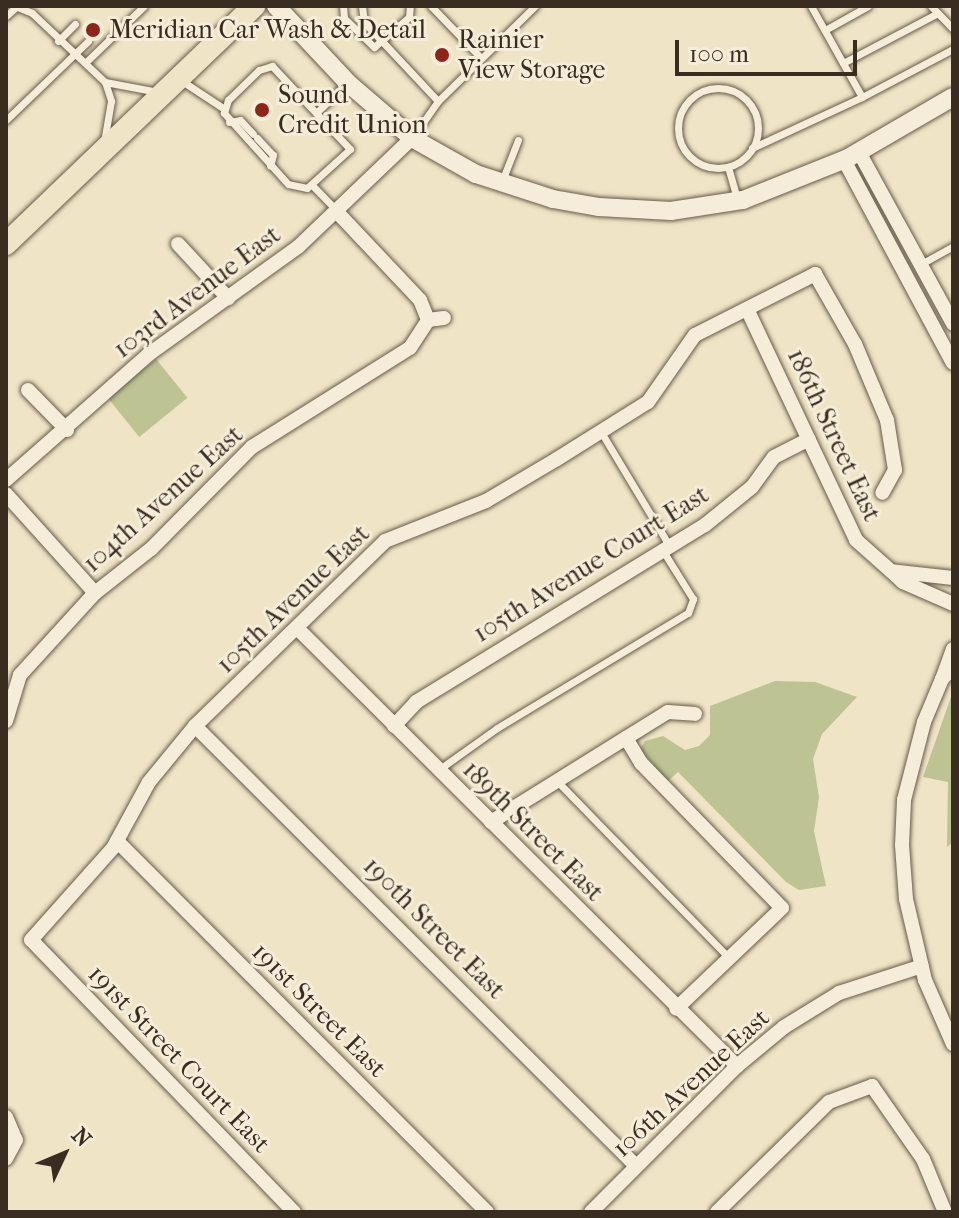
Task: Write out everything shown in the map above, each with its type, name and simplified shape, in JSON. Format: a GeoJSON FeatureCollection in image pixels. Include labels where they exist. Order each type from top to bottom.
{"type":"FeatureCollection","features":[{"type":"Feature","properties":{"kind":"main road"},"geometry":{"type":"LineString","coordinates":[[7,243],[254,6]]}},
{"type":"Feature","properties":{"kind":"street"},"geometry":{"type":"LineString","coordinates":[[276,6],[348,83],[412,138],[501,183],[553,199],[642,210],[737,201],[851,156],[953,97]]}},
{"type":"Feature","properties":{"kind":"street","name":"103rd Avenue East"},"geometry":{"type":"LineString","coordinates":[[6,480],[67,430],[149,354],[264,275],[337,212],[412,138]]}},
{"type":"Feature","properties":{"kind":"street"},"geometry":{"type":"LineString","coordinates":[[851,156],[921,264],[953,324]]}},
{"type":"Feature","properties":{"kind":"street"},"geometry":{"type":"LineString","coordinates":[[851,156],[953,363]]}},
{"type":"Feature","properties":{"kind":"street"},"geometry":{"type":"LineString","coordinates":[[337,212],[420,300],[428,320],[444,318]]}},
{"type":"Feature","properties":{"kind":"street"},"geometry":{"type":"LineString","coordinates":[[178,244],[228,298]]}},
{"type":"Feature","properties":{"kind":"street","name":"105th Avenue East"},"geometry":{"type":"LineString","coordinates":[[31,940],[117,841],[149,782],[195,726],[385,541],[486,501],[600,432],[648,402],[695,335],[815,274],[855,344],[887,420],[895,470],[882,493]]}},
{"type":"Feature","properties":{"kind":"street","name":"186th Street East"},"geometry":{"type":"LineString","coordinates":[[747,309],[856,540],[903,582],[953,604]]}},
{"type":"Feature","properties":{"kind":"street","name":"104th Avenue East"},"geometry":{"type":"LineString","coordinates":[[6,721],[20,675],[95,593],[151,549],[252,447],[410,348],[428,320]]}},
{"type":"Feature","properties":{"kind":"street"},"geometry":{"type":"LineString","coordinates":[[28,390],[67,430]]}},
{"type":"Feature","properties":{"kind":"street","name":"105th Avenue Court East"},"geometry":{"type":"LineString","coordinates":[[394,726],[416,702],[667,549],[752,487],[774,457],[809,439]]}},
{"type":"Feature","properties":{"kind":"street"},"geometry":{"type":"LineString","coordinates":[[6,494],[95,593]]}},
{"type":"Feature","properties":{"kind":"street"},"geometry":{"type":"LineString","coordinates":[[891,571],[953,578]]}},
{"type":"Feature","properties":{"kind":"street","name":"189th Street East"},"geometry":{"type":"LineString","coordinates":[[297,628],[676,1009],[737,1066]]}},
{"type":"Feature","properties":{"kind":"street"},"geometry":{"type":"LineString","coordinates":[[953,649],[924,722],[904,800],[906,899],[922,966],[953,1044]]}},
{"type":"Feature","properties":{"kind":"street"},"geometry":{"type":"LineString","coordinates":[[942,679],[953,667]]}},
{"type":"Feature","properties":{"kind":"street"},"geometry":{"type":"LineString","coordinates":[[491,822],[668,712],[695,714]]}},
{"type":"Feature","properties":{"kind":"street","name":"190th Street East"},"geometry":{"type":"LineString","coordinates":[[195,726],[636,1166]]}},
{"type":"Feature","properties":{"kind":"street"},"geometry":{"type":"LineString","coordinates":[[626,738],[641,763],[782,908],[676,1009]]}},
{"type":"Feature","properties":{"kind":"street","name":"191st Street East"},"geometry":{"type":"LineString","coordinates":[[117,841],[487,1212]]}},
{"type":"Feature","properties":{"kind":"street","name":"191st Street Court East"},"geometry":{"type":"LineString","coordinates":[[31,940],[294,1212]]}},
{"type":"Feature","properties":{"kind":"street","name":"106th Avenue East"},"geometry":{"type":"LineString","coordinates":[[591,1212],[737,1066],[784,1027],[839,993],[922,966]]}},
{"type":"Feature","properties":{"kind":"street"},"geometry":{"type":"LineString","coordinates":[[717,1212],[829,1102],[872,1086],[923,1159],[945,1212]]}},
{"type":"Feature","properties":{"kind":"street"},"geometry":{"type":"LineString","coordinates":[[6,1117],[15,1132],[6,1159]]}},
{"type":"Feature","properties":{"kind":"lane"},"geometry":{"type":"LineString","coordinates":[[6,16],[16,6],[32,13],[73,56],[87,61],[105,82],[111,101],[102,151]]}},
{"type":"Feature","properties":{"kind":"lane"},"geometry":{"type":"LineString","coordinates":[[32,13],[39,6]]}},
{"type":"Feature","properties":{"kind":"lane"},"geometry":{"type":"LineString","coordinates":[[87,61],[144,6]]}},
{"type":"Feature","properties":{"kind":"lane"},"geometry":{"type":"LineString","coordinates":[[343,6],[344,18],[370,46],[383,42],[409,17],[410,6]]}},
{"type":"Feature","properties":{"kind":"lane"},"geometry":{"type":"LineString","coordinates":[[362,6],[364,22],[438,101]]}},
{"type":"Feature","properties":{"kind":"lane"},"geometry":{"type":"LineString","coordinates":[[431,6],[481,58]]}},
{"type":"Feature","properties":{"kind":"lane"},"geometry":{"type":"LineString","coordinates":[[412,138],[438,101],[535,6]]}},
{"type":"Feature","properties":{"kind":"lane"},"geometry":{"type":"LineString","coordinates":[[811,6],[862,97]]}},
{"type":"Feature","properties":{"kind":"lane"},"geometry":{"type":"LineString","coordinates":[[825,30],[868,6]]}},
{"type":"Feature","properties":{"kind":"lane"},"geometry":{"type":"LineString","coordinates":[[931,6],[953,29]]}},
{"type":"Feature","properties":{"kind":"lane"},"geometry":{"type":"LineString","coordinates":[[843,63],[938,13]]}},
{"type":"Feature","properties":{"kind":"lane"},"geometry":{"type":"LineString","coordinates":[[58,41],[75,24]]}},
{"type":"Feature","properties":{"kind":"lane"},"geometry":{"type":"LineString","coordinates":[[6,120],[88,41]]}},
{"type":"Feature","properties":{"kind":"lane"},"geometry":{"type":"LineString","coordinates":[[752,148],[757,117],[743,96],[719,87],[694,94],[678,117],[681,145],[700,165],[728,167],[752,148],[862,97],[953,49]]}},
{"type":"Feature","properties":{"kind":"lane"},"geometry":{"type":"LineString","coordinates":[[105,82],[169,86],[223,108],[229,122],[292,187],[312,185],[350,149],[272,66],[259,70],[223,108]]}},
{"type":"Feature","properties":{"kind":"lane"},"geometry":{"type":"LineString","coordinates":[[316,113],[348,83]]}},
{"type":"Feature","properties":{"kind":"lane"},"geometry":{"type":"LineString","coordinates":[[229,122],[240,120],[273,155],[270,166]]}},
{"type":"Feature","properties":{"kind":"lane"},"geometry":{"type":"LineString","coordinates":[[501,183],[518,140]]}},
{"type":"Feature","properties":{"kind":"lane"},"geometry":{"type":"LineString","coordinates":[[728,167],[737,201]]}},
{"type":"Feature","properties":{"kind":"lane"},"geometry":{"type":"LineString","coordinates":[[312,185],[337,212]]}},
{"type":"Feature","properties":{"kind":"lane"},"geometry":{"type":"LineString","coordinates":[[921,264],[953,246]]}},
{"type":"Feature","properties":{"kind":"lane"},"geometry":{"type":"LineString","coordinates":[[438,770],[497,728],[688,613],[693,599],[600,432]]}},
{"type":"Feature","properties":{"kind":"lane"},"geometry":{"type":"LineString","coordinates":[[557,781],[729,958]]}},
{"type":"Feature","properties":{"kind":"green space"},"geometry":{"type":"Polygon","coordinates":[[[156,359],[187,398],[139,437],[108,398],[156,359]]]}},
{"type":"Feature","properties":{"kind":"green space"},"geometry":{"type":"Polygon","coordinates":[[[775,681],[815,682],[857,697],[822,734],[813,759],[819,797],[814,831],[826,886],[799,890],[786,882],[678,772],[668,781],[640,749],[645,741],[663,736],[685,750],[699,746],[710,735],[710,706],[775,681]]]}},
{"type":"Feature","properties":{"kind":"green space"},"geometry":{"type":"Polygon","coordinates":[[[953,691],[953,842],[947,847],[948,782],[923,777],[953,691]]]}},
{"type":"Feature","properties":{"kind":"place","name":"Meridian Car Wash & Detail"},"geometry":{"type":"Point","coordinates":[93,30]}},
{"type":"Feature","properties":{"kind":"place","name":"Rainier View Storage"},"geometry":{"type":"Point","coordinates":[442,55]}},
{"type":"Feature","properties":{"kind":"place","name":"Sound Credit Union"},"geometry":{"type":"Point","coordinates":[262,110]}}]}
